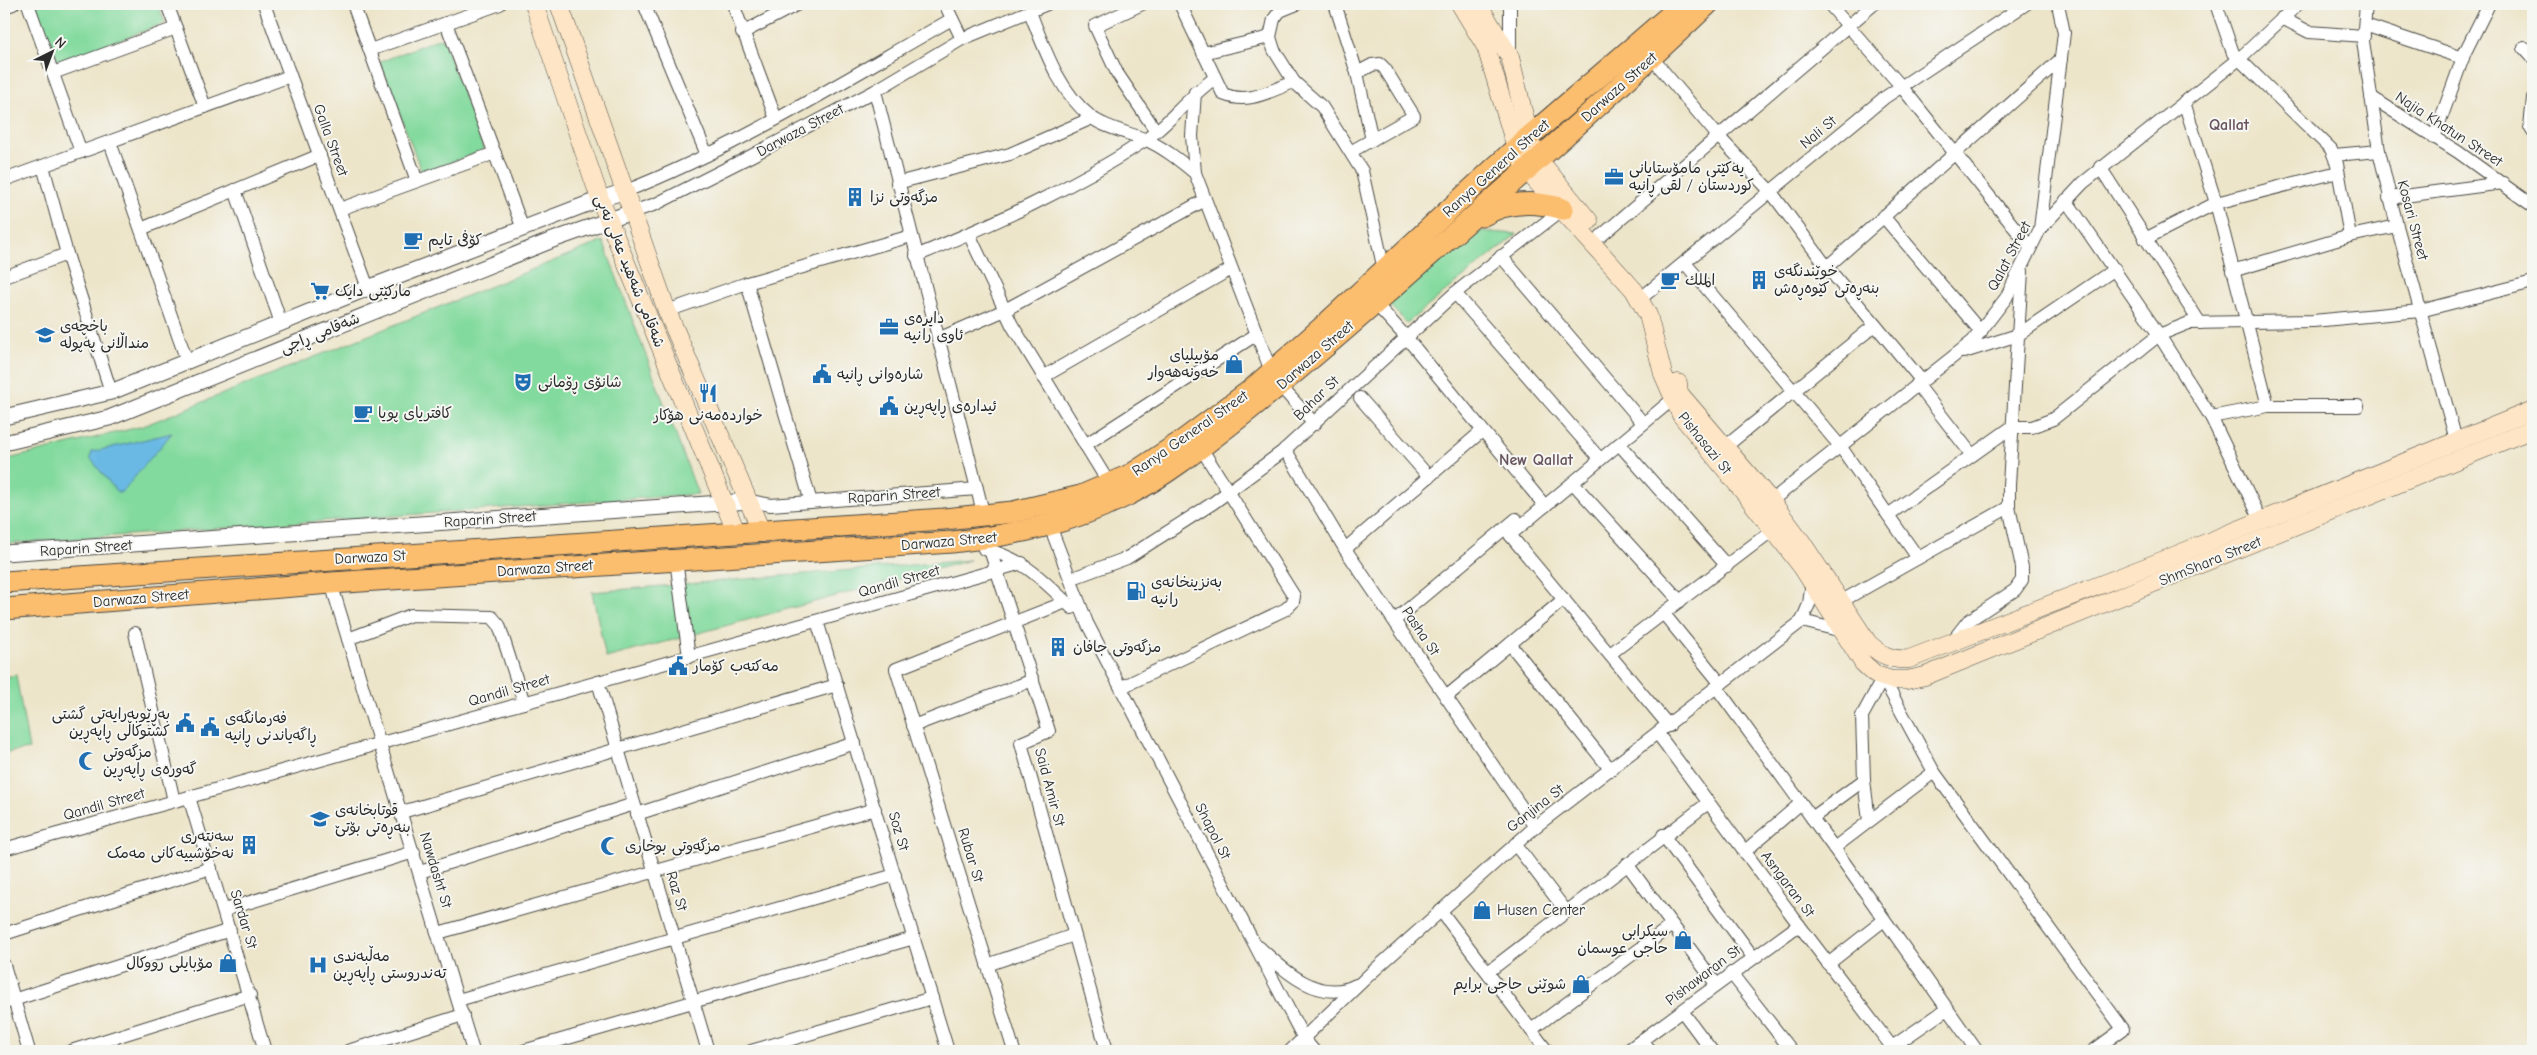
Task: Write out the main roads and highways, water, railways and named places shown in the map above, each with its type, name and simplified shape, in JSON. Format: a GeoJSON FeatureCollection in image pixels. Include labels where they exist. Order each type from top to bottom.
{"type":"FeatureCollection","features":[{"type":"Feature","properties":{"kind":"highway","name":"Ranya General Street"},"geometry":{"type":"LineString","coordinates":[[737,534],[984,516],[1048,505],[1110,486],[1132,474],[1186,439],[1230,407],[1276,379],[1384,270],[1523,142],[1683,4]]}},
{"type":"Feature","properties":{"kind":"highway","name":"Darwaza Street"},"geometry":{"type":"LineString","coordinates":[[4,609],[331,583],[952,542],[1012,535],[1050,526],[1100,508],[1130,494],[1201,448],[1276,379],[1375,303],[1533,165],[1652,58],[1708,4]]}},
{"type":"Feature","properties":{"kind":"highway"},"geometry":{"type":"LineString","coordinates":[[1464,225],[1486,213],[1510,205],[1537,203],[1563,209]]}},
{"type":"Feature","properties":{"kind":"highway","name":"Darwaza St"},"geometry":{"type":"LineString","coordinates":[[4,582],[737,534]]}},
{"type":"Feature","properties":{"kind":"highway"},"geometry":{"type":"LineString","coordinates":[[65,578],[67,604]]}},
{"type":"Feature","properties":{"kind":"main road","name":"شەقامی شەهید عەلی نەبی"},"geometry":{"type":"LineString","coordinates":[[534,4],[600,199],[737,534]]}},
{"type":"Feature","properties":{"kind":"main road","name":"شەقامی شەهید عەلی نەبی"},"geometry":{"type":"LineString","coordinates":[[559,4],[667,311],[750,501],[762,533]]}},
{"type":"Feature","properties":{"kind":"main road"},"geometry":{"type":"LineString","coordinates":[[1460,4],[1486,47],[1523,142]]}},
{"type":"Feature","properties":{"kind":"main road"},"geometry":{"type":"LineString","coordinates":[[1478,4],[1510,57],[1523,142]]}},
{"type":"Feature","properties":{"kind":"main road","name":"Pishasazi St"},"geometry":{"type":"LineString","coordinates":[[1523,142],[1533,165],[1563,209],[1644,297],[1656,306],[1661,326],[1668,340],[1672,367],[1678,380],[1676,396],[1688,425],[1774,529],[1812,581],[1863,663],[1876,675],[1883,678]]}},
{"type":"Feature","properties":{"kind":"main road","name":"Pishasazi St"},"geometry":{"type":"LineString","coordinates":[[1533,165],[1641,280],[1644,297]]}},
{"type":"Feature","properties":{"kind":"main road","name":"Pishasazi St"},"geometry":{"type":"LineString","coordinates":[[1676,396],[1725,447],[1771,501],[1801,541],[1868,643],[1891,658]]}},
{"type":"Feature","properties":{"kind":"main road","name":"ShmShara Street"},"geometry":{"type":"LineString","coordinates":[[1891,658],[1909,659],[1951,643],[2533,410]]}},
{"type":"Feature","properties":{"kind":"main road","name":"ShmShara Street"},"geometry":{"type":"LineString","coordinates":[[1883,678],[1899,681],[1924,676],[2436,470],[2533,429]]}},
{"type":"Feature","properties":{"kind":"main road"},"geometry":{"type":"LineString","coordinates":[[2429,452],[2436,470]]}},
{"type":"Feature","properties":{"kind":"main road"},"geometry":{"type":"LineString","coordinates":[[2404,462],[2411,480]]}},
{"type":"Feature","properties":{"kind":"main road"},"geometry":{"type":"LineString","coordinates":[[1883,678],[1891,658]]}},
{"type":"Feature","properties":{"kind":"water"},"geometry":{"type":"Polygon","coordinates":[[[172,433],[122,492],[117,492],[90,458],[92,452],[172,433]]]}},
{"type":"Feature","properties":{"kind":"place","name":"یەکێتی مامۆستایانی کوردستان / لقی ڕانیە"},"geometry":{"type":"Point","coordinates":[1614,177]}},
{"type":"Feature","properties":{"kind":"place","name":"مزگەوتی نزا"},"geometry":{"type":"Point","coordinates":[855,197]}},
{"type":"Feature","properties":{"kind":"place","name":"کۆفی تایم"},"geometry":{"type":"Point","coordinates":[413,240]}},
{"type":"Feature","properties":{"kind":"place","name":"الملك"},"geometry":{"type":"Point","coordinates":[1670,280]}},
{"type":"Feature","properties":{"kind":"place","name":"خوێندنگەی بنەڕەتی کێوەڕەش"},"geometry":{"type":"Point","coordinates":[1759,280]}},
{"type":"Feature","properties":{"kind":"place","name":"مارکێتی دایک"},"geometry":{"type":"Point","coordinates":[320,291]}},
{"type":"Feature","properties":{"kind":"place","name":"دایرەی ئاوی رانیە"},"geometry":{"type":"Point","coordinates":[889,327]}},
{"type":"Feature","properties":{"kind":"place","name":"باخچەی منداڵانی پەپولە"},"geometry":{"type":"Point","coordinates":[45,335]}},
{"type":"Feature","properties":{"kind":"place","name":"مۆبیلیای خەونەهەوار"},"geometry":{"type":"Point","coordinates":[1234,364]}},
{"type":"Feature","properties":{"kind":"place","name":"شارەوانی ڕانیە"},"geometry":{"type":"Point","coordinates":[822,374]}},
{"type":"Feature","properties":{"kind":"place","name":"شانۆی ڕۆمانی"},"geometry":{"type":"Point","coordinates":[523,382]}},
{"type":"Feature","properties":{"kind":"place","name":"خواردەمەنی هۆکار"},"geometry":{"type":"Point","coordinates":[708,393]}},
{"type":"Feature","properties":{"kind":"place","name":"ئیدارەی ڕاپەڕین"},"geometry":{"type":"Point","coordinates":[889,406]}},
{"type":"Feature","properties":{"kind":"place","name":"کافتریای پویا"},"geometry":{"type":"Point","coordinates":[363,413]}},
{"type":"Feature","properties":{"kind":"place","name":"بەنزینخانەی رانیە"},"geometry":{"type":"Point","coordinates":[1136,591]}},
{"type":"Feature","properties":{"kind":"place","name":"مزگەوتی جافان"},"geometry":{"type":"Point","coordinates":[1058,647]}},
{"type":"Feature","properties":{"kind":"place","name":"مەکتەب کۆمار"},"geometry":{"type":"Point","coordinates":[678,666]}},
{"type":"Feature","properties":{"kind":"place","name":"بەڕێوبەرایەتی گشتی کشتوکاڵی ڕاپەڕین"},"geometry":{"type":"Point","coordinates":[185,723]}},
{"type":"Feature","properties":{"kind":"place","name":"فەرمانگەی ڕاگەیاندنی ڕانیە"},"geometry":{"type":"Point","coordinates":[210,727]}},
{"type":"Feature","properties":{"kind":"place","name":"مزگەوتی گەورەی ڕاپەڕین"},"geometry":{"type":"Point","coordinates":[88,761]}},
{"type":"Feature","properties":{"kind":"place","name":"قوتابخانەی بنەڕەتی بۆتێ"},"geometry":{"type":"Point","coordinates":[320,819]}},
{"type":"Feature","properties":{"kind":"place","name":"سەنتەری نەخۆشییەکانی مەمک"},"geometry":{"type":"Point","coordinates":[249,845]}},
{"type":"Feature","properties":{"kind":"place","name":"مزگەوتی بوخاری"},"geometry":{"type":"Point","coordinates":[610,846]}},
{"type":"Feature","properties":{"kind":"place","name":"Husen Center"},"geometry":{"type":"Point","coordinates":[1482,910]}},
{"type":"Feature","properties":{"kind":"place","name":"سیکرابی حاجی عوسمان"},"geometry":{"type":"Point","coordinates":[1683,940]}},
{"type":"Feature","properties":{"kind":"place","name":"مۆبایلی رووکال"},"geometry":{"type":"Point","coordinates":[228,963]}},
{"type":"Feature","properties":{"kind":"place","name":"مەڵبەندی تەندروستی ڕاپەڕین"},"geometry":{"type":"Point","coordinates":[318,965]}},
{"type":"Feature","properties":{"kind":"place","name":"شوێنی حاجی برایم"},"geometry":{"type":"Point","coordinates":[1581,984]}},
{"type":"Feature","properties":{"kind":"district","name":"Qallat"},"geometry":{"type":"Point","coordinates":[2229,125]}},
{"type":"Feature","properties":{"kind":"district","name":"New Qallat"},"geometry":{"type":"Point","coordinates":[1536,460]}}]}
